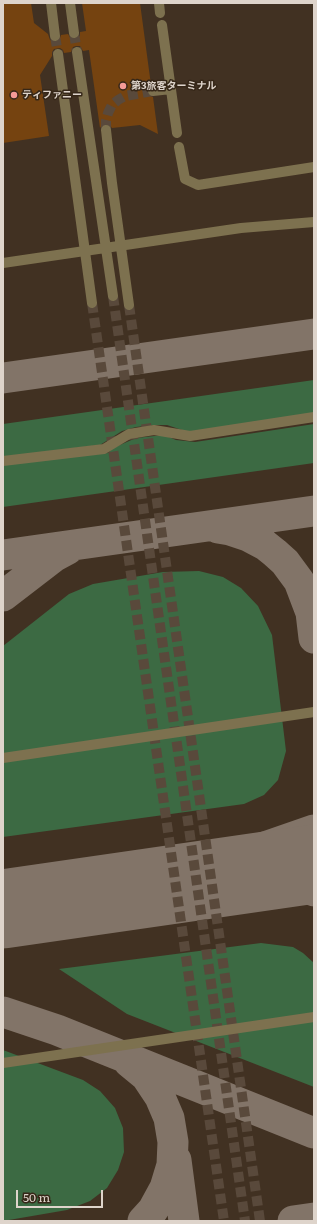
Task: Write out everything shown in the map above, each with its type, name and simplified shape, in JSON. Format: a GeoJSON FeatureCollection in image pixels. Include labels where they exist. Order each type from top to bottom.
{"type":"FeatureCollection","features":[{"type":"Feature","properties":{"kind":"street"},"geometry":{"type":"LineString","coordinates":[[51,3],[55,36]]}},
{"type":"Feature","properties":{"kind":"street"},"geometry":{"type":"LineString","coordinates":[[70,3],[74,33]]}},
{"type":"Feature","properties":{"kind":"street"},"geometry":{"type":"LineString","coordinates":[[162,25],[177,133]]}},
{"type":"Feature","properties":{"kind":"street"},"geometry":{"type":"LineString","coordinates":[[77,52],[113,296]]}},
{"type":"Feature","properties":{"kind":"street"},"geometry":{"type":"LineString","coordinates":[[58,54],[92,303]]}},
{"type":"Feature","properties":{"kind":"street"},"geometry":{"type":"LineString","coordinates":[[153,91],[171,89]]}},
{"type":"Feature","properties":{"kind":"street"},"geometry":{"type":"LineString","coordinates":[[106,130],[129,305]]}},
{"type":"Feature","properties":{"kind":"street"},"geometry":{"type":"LineString","coordinates":[[179,147],[185,179],[198,185],[314,168]]}},
{"type":"Feature","properties":{"kind":"street"},"geometry":{"type":"LineString","coordinates":[[3,262],[139,244],[241,228],[314,222]]}},
{"type":"Feature","properties":{"kind":"street"},"geometry":{"type":"LineString","coordinates":[[3,461],[104,449],[129,434],[154,430],[190,436],[314,418]]}},
{"type":"Feature","properties":{"kind":"street"},"geometry":{"type":"LineString","coordinates":[[3,758],[314,712]]}},
{"type":"Feature","properties":{"kind":"street"},"geometry":{"type":"LineString","coordinates":[[3,1062],[314,1018]]}},
{"type":"Feature","properties":{"kind":"green space"},"geometry":{"type":"Polygon","coordinates":[[[314,380],[314,414],[188,432],[167,425],[136,427],[122,431],[100,445],[3,457],[3,424],[314,380]]]}},
{"type":"Feature","properties":{"kind":"green space"},"geometry":{"type":"Polygon","coordinates":[[[314,424],[314,463],[3,507],[3,464],[108,453],[113,448],[136,438],[164,435],[176,440],[195,442],[314,424]]]}},
{"type":"Feature","properties":{"kind":"green space"},"geometry":{"type":"Polygon","coordinates":[[[199,571],[223,577],[241,588],[258,606],[272,635],[286,751],[278,780],[264,795],[244,804],[3,837],[3,646],[69,594],[93,584],[163,572],[199,571]]]}},
{"type":"Feature","properties":{"kind":"green space"},"geometry":{"type":"Polygon","coordinates":[[[261,943],[293,947],[303,953],[314,963],[314,1087],[127,1014],[59,969],[261,943]]]}},
{"type":"Feature","properties":{"kind":"green space"},"geometry":{"type":"Polygon","coordinates":[[[3,1050],[83,1080],[100,1091],[115,1108],[123,1128],[124,1152],[118,1170],[107,1188],[90,1201],[67,1210],[3,1221],[3,1050]]]}},
{"type":"Feature","properties":{"kind":"building"},"geometry":{"type":"Polygon","coordinates":[[[3,3],[31,3],[34,23],[48,34],[50,40],[55,42],[59,41],[61,35],[68,34],[71,39],[75,39],[80,36],[80,32],[86,31],[82,3],[140,3],[151,85],[147,88],[147,92],[148,95],[153,97],[158,134],[140,125],[112,128],[109,124],[106,124],[102,125],[100,128],[89,50],[83,51],[80,46],[76,46],[73,47],[71,52],[64,53],[60,48],[54,49],[52,56],[40,75],[49,136],[3,143],[3,3]]]}},
{"type":"Feature","properties":{"kind":"taxiway"},"geometry":{"type":"LineString","coordinates":[[3,378],[314,334]]}},
{"type":"Feature","properties":{"kind":"taxiway"},"geometry":{"type":"LineString","coordinates":[[3,555],[314,511]]}},
{"type":"Feature","properties":{"kind":"taxiway"},"geometry":{"type":"LineString","coordinates":[[218,528],[248,536],[265,545],[275,553],[285,562],[299,581],[310,610]]}},
{"type":"Feature","properties":{"kind":"taxiway"},"geometry":{"type":"LineString","coordinates":[[3,596],[55,556],[68,549]]}},
{"type":"Feature","properties":{"kind":"taxiway"},"geometry":{"type":"LineString","coordinates":[[311,589],[310,604],[314,638]]}},
{"type":"Feature","properties":{"kind":"taxiway"},"geometry":{"type":"LineString","coordinates":[[80,898],[186,873],[314,830]]}},
{"type":"Feature","properties":{"kind":"taxiway"},"geometry":{"type":"LineString","coordinates":[[256,873],[293,880],[314,891]]}},
{"type":"Feature","properties":{"kind":"taxiway"},"geometry":{"type":"LineString","coordinates":[[3,1012],[57,1030],[314,1133]]}},
{"type":"Feature","properties":{"kind":"taxiway"},"geometry":{"type":"LineString","coordinates":[[129,1062],[146,1076],[160,1097],[169,1118],[173,1142],[172,1165],[165,1188],[153,1210],[143,1221]]}},
{"type":"Feature","properties":{"kind":"taxiway"},"geometry":{"type":"LineString","coordinates":[[176,1160],[184,1221]]}},
{"type":"Feature","properties":{"kind":"taxiway"},"geometry":{"type":"LineString","coordinates":[[293,1221],[314,1218]]}},
{"type":"Feature","properties":{"kind":"runway"},"geometry":{"type":"LineString","coordinates":[[3,909],[314,864]]}},
{"type":"Feature","properties":{"kind":"tunnel"},"geometry":{"type":"LineString","coordinates":[[74,33],[77,52]]}},
{"type":"Feature","properties":{"kind":"tunnel"},"geometry":{"type":"LineString","coordinates":[[55,36],[58,54]]}},
{"type":"Feature","properties":{"kind":"tunnel"},"geometry":{"type":"LineString","coordinates":[[106,130],[108,113],[112,105],[118,100],[125,96],[153,91]]}},
{"type":"Feature","properties":{"kind":"tunnel"},"geometry":{"type":"LineString","coordinates":[[113,296],[245,1221]]}},
{"type":"Feature","properties":{"kind":"tunnel"},"geometry":{"type":"LineString","coordinates":[[92,303],[224,1221]]}},
{"type":"Feature","properties":{"kind":"tunnel"},"geometry":{"type":"LineString","coordinates":[[129,305],[260,1221]]}},
{"type":"Feature","properties":{"kind":"place","name":"第3旅客ターミナル"},"geometry":{"type":"Point","coordinates":[123,86]}},
{"type":"Feature","properties":{"kind":"place","name":"ティファニー"},"geometry":{"type":"Point","coordinates":[14,95]}}]}
